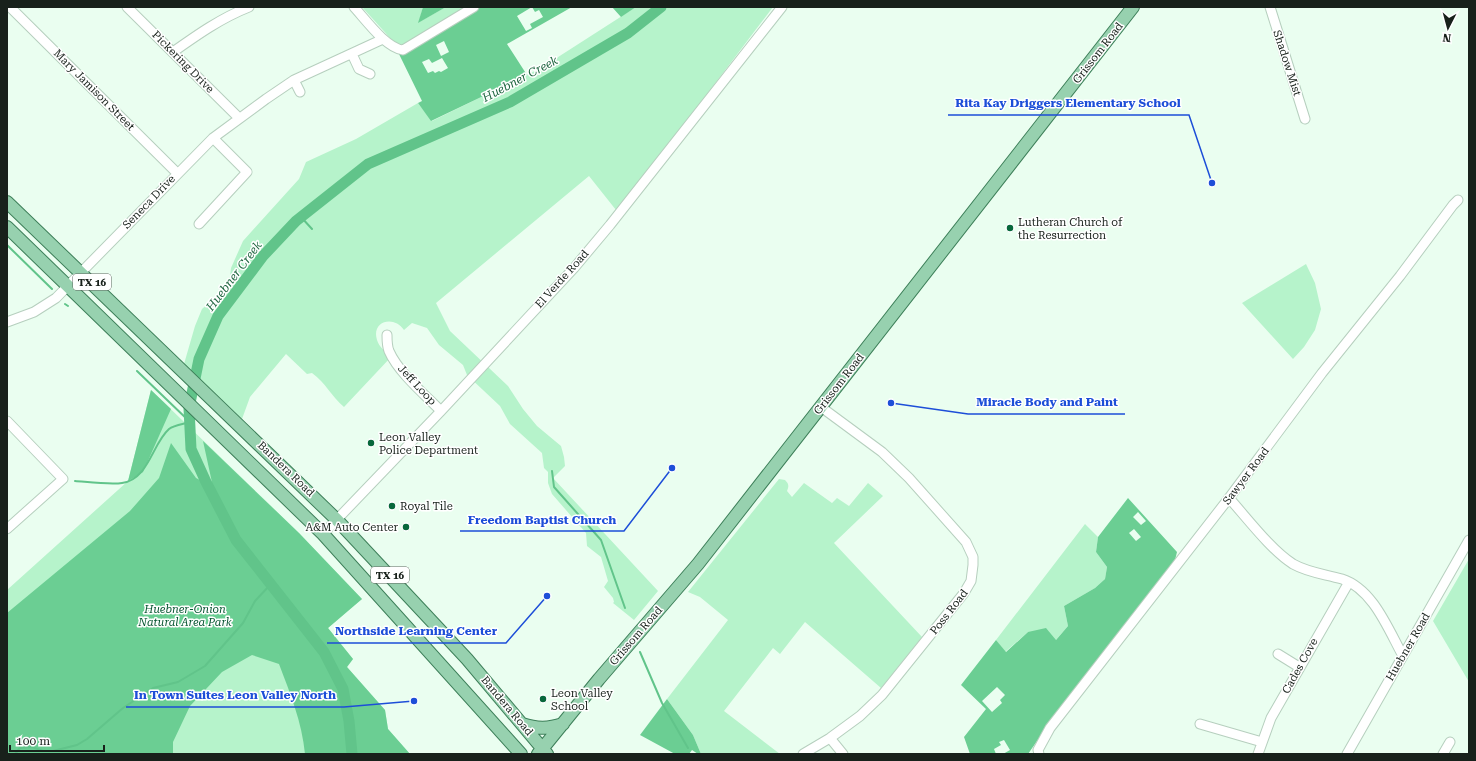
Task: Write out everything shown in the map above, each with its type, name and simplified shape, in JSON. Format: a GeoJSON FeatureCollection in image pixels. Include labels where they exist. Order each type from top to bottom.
{"type":"FeatureCollection","features":[{"type":"Feature","properties":{"kind":"main road","name":"Grissom Road"},"geometry":{"type":"LineString","coordinates":[[542,752],[599,679],[695,568],[1134,7]]}},
{"type":"Feature","properties":{"kind":"main road","name":"Bandera Road"},"geometry":{"type":"LineString","coordinates":[[7,202],[222,407],[337,520],[467,659],[522,724],[542,752]]}},
{"type":"Feature","properties":{"kind":"main road","name":"Bandera Road"},"geometry":{"type":"LineString","coordinates":[[7,227],[210,426],[323,534],[521,754]]}},
{"type":"Feature","properties":{"kind":"main road"},"geometry":{"type":"LineString","coordinates":[[522,724],[543,728],[563,724]]}},
{"type":"Feature","properties":{"kind":"street","name":"Mary Jamison Street"},"geometry":{"type":"LineString","coordinates":[[10,7],[177,173]]}},
{"type":"Feature","properties":{"kind":"street","name":"Pickering Drive"},"geometry":{"type":"LineString","coordinates":[[127,7],[239,118]]}},
{"type":"Feature","properties":{"kind":"street"},"geometry":{"type":"LineString","coordinates":[[173,52],[199,33],[219,21],[249,7]]}},
{"type":"Feature","properties":{"kind":"street"},"geometry":{"type":"LineString","coordinates":[[354,7],[393,48],[398,50],[403,50],[474,7]]}},
{"type":"Feature","properties":{"kind":"street","name":"El Verde Road"},"geometry":{"type":"LineString","coordinates":[[323,534],[441,411],[574,268],[610,225],[782,7]]}},
{"type":"Feature","properties":{"kind":"street","name":"Shadow Mist"},"geometry":{"type":"LineString","coordinates":[[1270,7],[1305,119]]}},
{"type":"Feature","properties":{"kind":"street","name":"Seneca Drive"},"geometry":{"type":"LineString","coordinates":[[7,322],[21,318],[45,306],[56,298],[177,173],[213,138],[239,118],[294,80],[384,39]]}},
{"type":"Feature","properties":{"kind":"street"},"geometry":{"type":"LineString","coordinates":[[352,54],[359,69],[370,74]]}},
{"type":"Feature","properties":{"kind":"street"},"geometry":{"type":"LineString","coordinates":[[294,80],[300,92]]}},
{"type":"Feature","properties":{"kind":"street"},"geometry":{"type":"LineString","coordinates":[[199,224],[247,172],[213,138]]}},
{"type":"Feature","properties":{"kind":"street","name":"Sawyer Road"},"geometry":{"type":"LineString","coordinates":[[1039,754],[1038,750],[1050,728],[1229,498],[1322,373],[1400,276],[1458,200]]}},
{"type":"Feature","properties":{"kind":"street","name":"Jeff Loop"},"geometry":{"type":"LineString","coordinates":[[387,335],[388,349],[392,357],[408,378],[441,411]]}},
{"type":"Feature","properties":{"kind":"street","name":"Poss Road"},"geometry":{"type":"LineString","coordinates":[[803,754],[830,738],[860,716],[882,695],[964,593],[971,581],[973,565],[973,557],[966,542],[909,478],[882,452],[821,407]]}},
{"type":"Feature","properties":{"kind":"street"},"geometry":{"type":"LineString","coordinates":[[7,421],[64,479],[7,529]]}},
{"type":"Feature","properties":{"kind":"street"},"geometry":{"type":"LineString","coordinates":[[1229,498],[1285,558],[1311,572],[1349,582],[1363,591],[1371,600],[1404,656]]}},
{"type":"Feature","properties":{"kind":"street","name":"Huebner Road"},"geometry":{"type":"LineString","coordinates":[[1347,754],[1469,540]]}},
{"type":"Feature","properties":{"kind":"street","name":"Cades Cove"},"geometry":{"type":"LineString","coordinates":[[1258,754],[1271,718],[1349,582]]}},
{"type":"Feature","properties":{"kind":"street"},"geometry":{"type":"LineString","coordinates":[[1278,654],[1299,667]]}},
{"type":"Feature","properties":{"kind":"street"},"geometry":{"type":"LineString","coordinates":[[1200,724],[1262,742]]}},
{"type":"Feature","properties":{"kind":"street"},"geometry":{"type":"LineString","coordinates":[[830,738],[843,754]]}},
{"type":"Feature","properties":{"kind":"street"},"geometry":{"type":"LineString","coordinates":[[1443,754],[1450,742]]}},
{"type":"Feature","properties":{"kind":"green space"},"geometry":{"type":"Polygon","coordinates":[[[362,7],[423,7],[419,22],[446,7],[475,7],[398,52],[391,39],[362,7]]]}},
{"type":"Feature","properties":{"kind":"green space"},"geometry":{"type":"Polygon","coordinates":[[[423,7],[446,7],[418,23],[423,7]]]}},
{"type":"Feature","properties":{"kind":"green space"},"geometry":{"type":"Polygon","coordinates":[[[475,7],[532,7],[572,7],[507,44],[527,75],[431,121],[418,103],[422,101],[398,52],[475,7]],[[532,7],[517,16],[526,31],[532,28],[530,24],[543,17],[539,10],[535,12],[532,7]],[[444,41],[436,45],[441,56],[449,52],[444,41]],[[442,58],[432,63],[429,59],[422,62],[428,73],[433,71],[435,73],[439,71],[441,72],[448,68],[442,58]]]}},
{"type":"Feature","properties":{"kind":"green space"},"geometry":{"type":"Polygon","coordinates":[[[612,7],[636,7],[621,17],[612,7]]]}},
{"type":"Feature","properties":{"kind":"green space"},"geometry":{"type":"Polygon","coordinates":[[[636,7],[773,7],[616,210],[589,176],[436,303],[450,331],[508,386],[523,409],[537,426],[561,446],[565,466],[553,478],[658,591],[634,620],[613,603],[613,598],[604,587],[608,581],[601,557],[587,546],[586,533],[552,494],[548,483],[548,472],[544,468],[542,453],[510,424],[500,406],[467,375],[463,365],[439,345],[427,328],[412,323],[404,330],[400,325],[395,323],[384,322],[380,325],[377,328],[376,334],[378,343],[391,357],[344,407],[317,377],[312,373],[307,374],[286,354],[250,397],[242,419],[184,364],[195,326],[202,309],[229,285],[231,268],[243,241],[299,179],[306,162],[356,139],[418,103],[432,121],[541,68],[636,7]]]}},
{"type":"Feature","properties":{"kind":"green space"},"geometry":{"type":"Polygon","coordinates":[[[1306,264],[1315,283],[1321,309],[1315,330],[1304,347],[1293,359],[1242,303],[1306,264]]]}},
{"type":"Feature","properties":{"kind":"green space","name":"Huebner-Onion Natural Area Park"},"geometry":{"type":"Polygon","coordinates":[[[151,390],[299,533],[362,599],[328,628],[353,659],[347,667],[385,710],[388,729],[410,754],[7,754],[7,590],[128,481],[151,390]]]}},
{"type":"Feature","properties":{"kind":"green space"},"geometry":{"type":"Polygon","coordinates":[[[151,390],[171,409],[143,472],[128,481],[151,390]]]}},
{"type":"Feature","properties":{"kind":"green space","name":"Huebner-Onion Natural Area Park"},"geometry":{"type":"Polygon","coordinates":[[[203,441],[299,533],[362,599],[328,628],[353,659],[347,667],[385,710],[388,729],[410,754],[305,754],[298,719],[279,664],[252,655],[222,672],[190,706],[173,742],[173,754],[7,754],[7,613],[130,511],[159,478],[171,443],[196,478],[213,487],[203,441]]]}},
{"type":"Feature","properties":{"kind":"green space"},"geometry":{"type":"Polygon","coordinates":[[[779,479],[785,480],[788,486],[787,491],[792,497],[804,483],[832,503],[837,498],[849,506],[868,483],[883,496],[834,543],[922,637],[881,688],[805,622],[780,654],[773,648],[724,711],[780,754],[701,754],[693,735],[667,699],[728,620],[700,597],[688,592],[779,479]]]}},
{"type":"Feature","properties":{"kind":"green space"},"geometry":{"type":"Polygon","coordinates":[[[1128,498],[1177,552],[1175,560],[1060,708],[1028,754],[1003,754],[1010,750],[1004,740],[999,742],[1001,745],[994,749],[996,754],[970,754],[964,737],[986,709],[961,685],[996,640],[1006,652],[1028,632],[1046,628],[1056,640],[1068,626],[1064,606],[1095,588],[1105,579],[1107,567],[1096,552],[1098,537],[1128,498]],[[1138,512],[1133,517],[1141,525],[1146,521],[1138,512]],[[1134,529],[1129,533],[1136,541],[1141,537],[1134,529]],[[997,687],[982,701],[992,712],[1002,703],[1000,700],[1005,695],[997,687]]]}},
{"type":"Feature","properties":{"kind":"green space"},"geometry":{"type":"Polygon","coordinates":[[[1085,524],[1098,537],[1096,552],[1107,567],[1105,579],[1095,588],[1064,606],[1068,626],[1055,641],[1028,632],[1005,652],[996,640],[1085,524]]]}},
{"type":"Feature","properties":{"kind":"green space"},"geometry":{"type":"Polygon","coordinates":[[[1469,559],[1469,682],[1433,621],[1469,559]]]}},
{"type":"Feature","properties":{"kind":"green space"},"geometry":{"type":"Polygon","coordinates":[[[667,699],[693,735],[701,754],[698,754],[692,750],[689,754],[675,754],[640,735],[667,699]]]}},
{"type":"Feature","properties":{"kind":"waterway","name":"Huebner Creek"},"geometry":{"type":"LineString","coordinates":[[352,754],[349,721],[343,689],[324,652],[236,540],[191,449],[189,408],[199,359],[218,316],[263,256],[296,221],[368,164],[510,102],[628,33],[661,7]]}},
{"type":"Feature","properties":{"kind":"waterway"},"geometry":{"type":"LineString","coordinates":[[301,217],[312,229]]}},
{"type":"Feature","properties":{"kind":"waterway"},"geometry":{"type":"LineString","coordinates":[[7,245],[52,289]]}},
{"type":"Feature","properties":{"kind":"waterway"},"geometry":{"type":"LineString","coordinates":[[75,481],[112,484],[131,480],[144,468],[163,435],[169,429],[190,422],[137,371]]}},
{"type":"Feature","properties":{"kind":"waterway"},"geometry":{"type":"LineString","coordinates":[[552,471],[554,487],[601,540],[625,608]]}},
{"type":"Feature","properties":{"kind":"waterway"},"geometry":{"type":"LineString","coordinates":[[15,754],[20,748],[32,747],[43,751],[53,751],[77,745],[87,739],[123,708],[153,688],[178,682],[205,666],[243,623],[255,601],[270,585]]}},
{"type":"Feature","properties":{"kind":"waterway"},"geometry":{"type":"LineString","coordinates":[[640,652],[662,703],[688,748]]}},
{"type":"Feature","properties":{"kind":"place","name":"Rita Kay Driggers Elementary School"},"geometry":{"type":"Point","coordinates":[1212,183]}},
{"type":"Feature","properties":{"kind":"place","name":"Lutheran Church of the Resurrection"},"geometry":{"type":"Point","coordinates":[1010,228]}},
{"type":"Feature","properties":{"kind":"place","name":"Miracle Body and Paint"},"geometry":{"type":"Point","coordinates":[891,403]}},
{"type":"Feature","properties":{"kind":"place","name":"Leon Valley Police Department"},"geometry":{"type":"Point","coordinates":[371,443]}},
{"type":"Feature","properties":{"kind":"place","name":"Freedom Baptist Church"},"geometry":{"type":"Point","coordinates":[672,468]}},
{"type":"Feature","properties":{"kind":"place","name":"Royal Tile"},"geometry":{"type":"Point","coordinates":[392,506]}},
{"type":"Feature","properties":{"kind":"place","name":"A&M Auto Center"},"geometry":{"type":"Point","coordinates":[406,527]}},
{"type":"Feature","properties":{"kind":"place","name":"Northside Learning Center"},"geometry":{"type":"Point","coordinates":[547,596]}},
{"type":"Feature","properties":{"kind":"place","name":"Leon Valley School"},"geometry":{"type":"Point","coordinates":[543,699]}},
{"type":"Feature","properties":{"kind":"place","name":"In Town Suites Leon Valley North"},"geometry":{"type":"Point","coordinates":[414,701]}}]}
